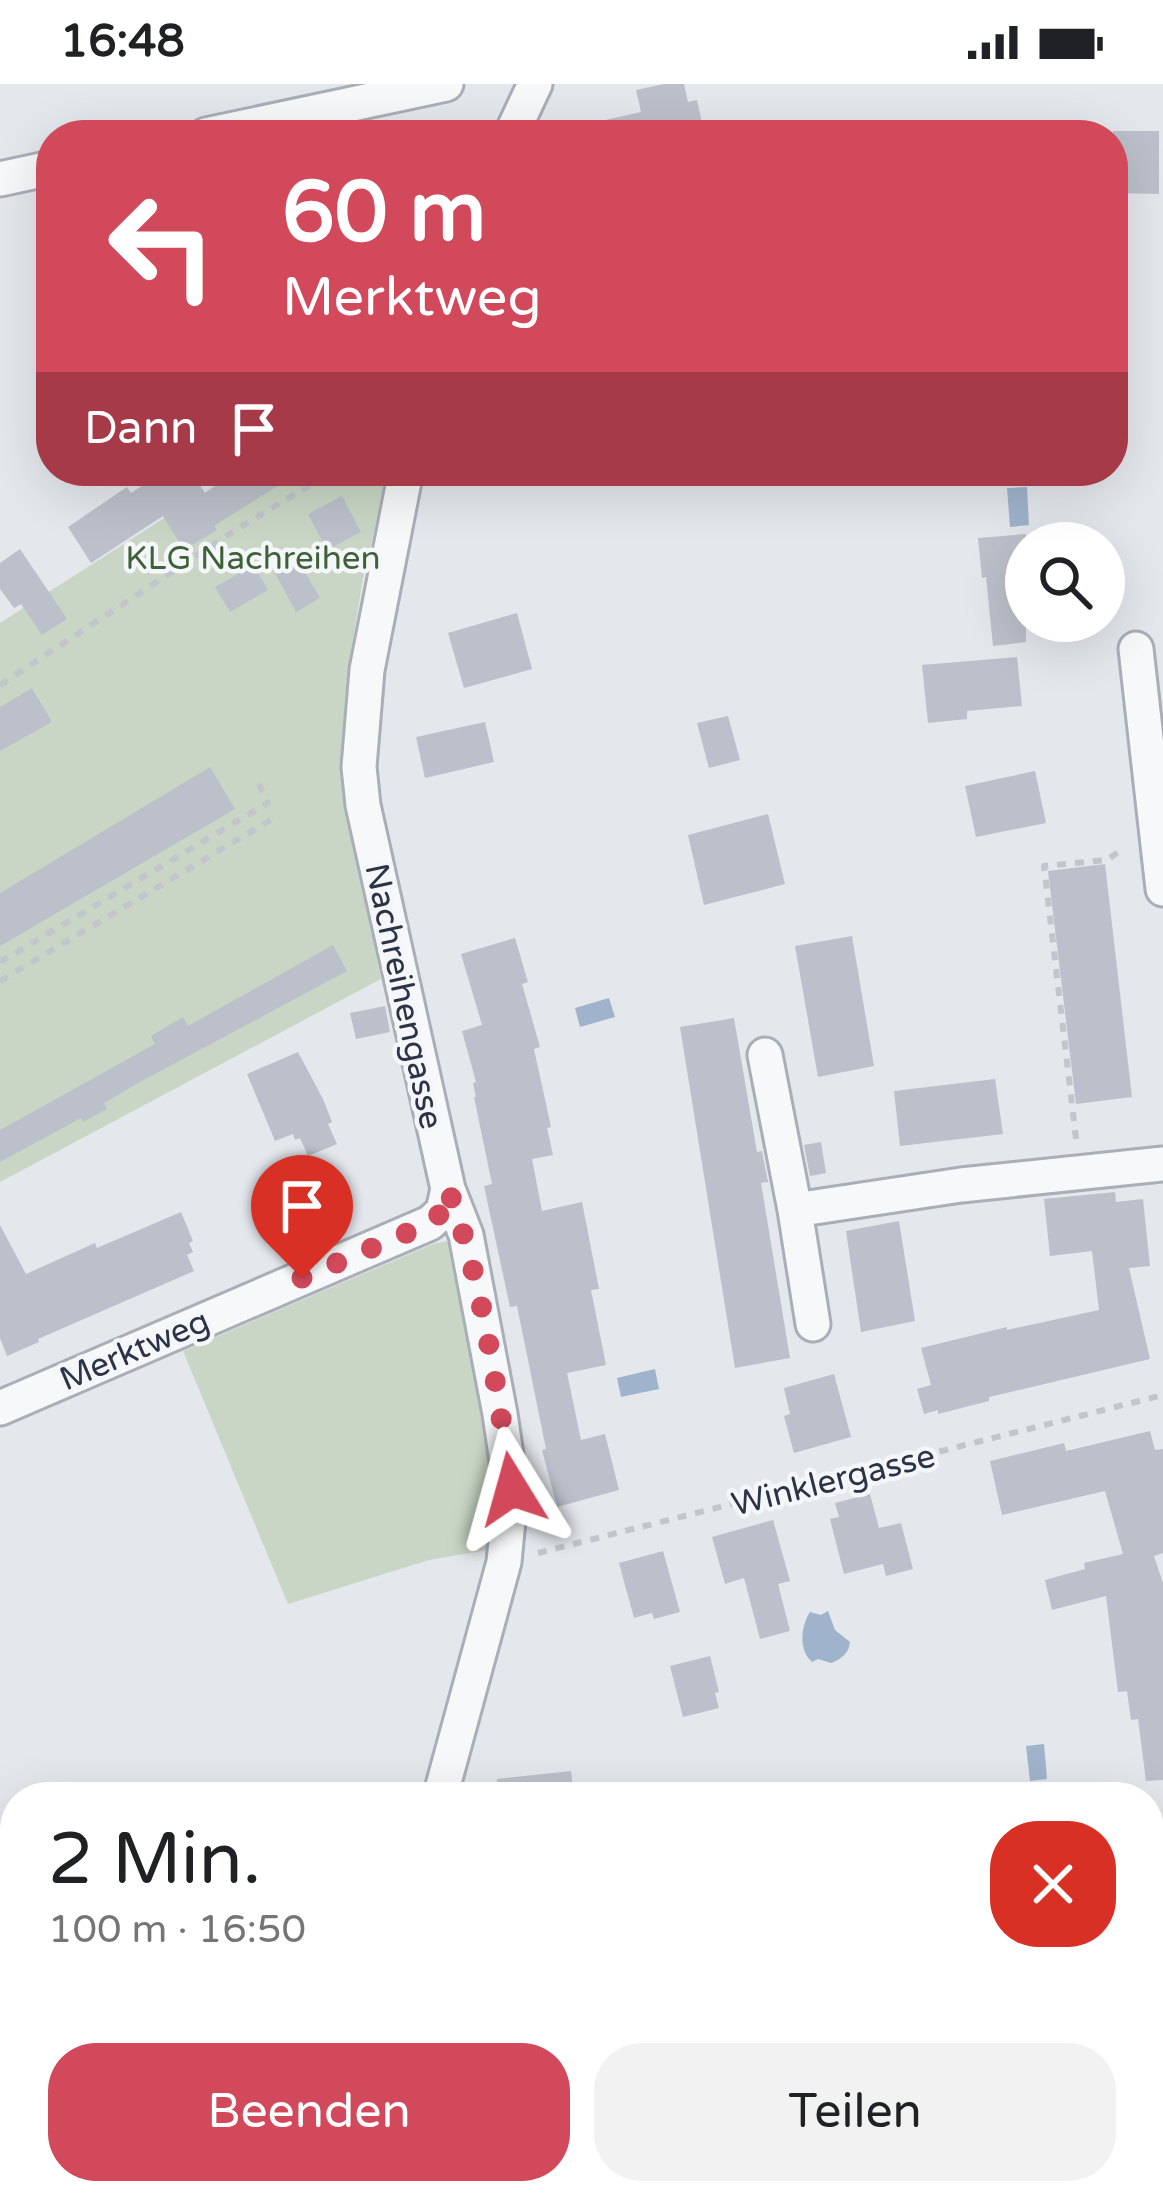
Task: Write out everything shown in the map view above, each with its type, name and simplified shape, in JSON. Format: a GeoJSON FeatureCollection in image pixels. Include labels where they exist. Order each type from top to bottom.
{"type":"FeatureCollection","features":[{"type":"Feature","properties":{"kind":"street"},"geometry":{"type":"LineString","coordinates":[[277,120],[446,84]]}},
{"type":"Feature","properties":{"kind":"street"},"geometry":{"type":"LineString","coordinates":[[519,120],[535,84]]}},
{"type":"Feature","properties":{"kind":"street"},"geometry":{"type":"LineString","coordinates":[[0,179],[36,172]]}},
{"type":"Feature","properties":{"kind":"street","name":"Nachreihengasse"},"geometry":{"type":"LineString","coordinates":[[403,486],[367,670],[359,767],[363,805],[448,1189],[466,1235],[512,1489],[504,1562],[444,1782]]}},
{"type":"Feature","properties":{"kind":"street"},"geometry":{"type":"LineString","coordinates":[[1136,649],[1163,889]]}},
{"type":"Feature","properties":{"kind":"street"},"geometry":{"type":"LineString","coordinates":[[765,1055],[813,1324]]}},
{"type":"Feature","properties":{"kind":"street"},"geometry":{"type":"LineString","coordinates":[[795,1210],[961,1185],[1163,1164]]}},
{"type":"Feature","properties":{"kind":"street","name":"Merktweg"},"geometry":{"type":"LineString","coordinates":[[0,1408],[430,1223],[443,1211],[448,1189]]}},
{"type":"Feature","properties":{"kind":"path"},"geometry":{"type":"LineString","coordinates":[[0,685],[308,486]]}},
{"type":"Feature","properties":{"kind":"path"},"geometry":{"type":"LineString","coordinates":[[0,962],[268,803],[258,782]]}},
{"type":"Feature","properties":{"kind":"path"},"geometry":{"type":"LineString","coordinates":[[0,981],[279,814]]}},
{"type":"Feature","properties":{"kind":"path"},"geometry":{"type":"LineString","coordinates":[[1079,1172],[1044,866],[1107,860],[1130,844]]}},
{"type":"Feature","properties":{"kind":"path","name":"Winklergasse"},"geometry":{"type":"LineString","coordinates":[[504,1562],[1163,1395]]}},
{"type":"Feature","properties":{"kind":"green space","name":"KLG Nachreihen"},"geometry":{"type":"Polygon","coordinates":[[[215,486],[385,486],[347,677],[340,769],[381,979],[0,1182],[0,623],[215,486]]]}},
{"type":"Feature","properties":{"kind":"green space"},"geometry":{"type":"Polygon","coordinates":[[[447,1241],[483,1376],[498,1521],[494,1549],[429,1560],[288,1604],[183,1351],[447,1241]]]}},
{"type":"Feature","properties":{"kind":"water"},"geometry":{"type":"Polygon","coordinates":[[[1027,487],[1029,522],[1010,522],[1007,488],[1027,487]]]}},
{"type":"Feature","properties":{"kind":"water"},"geometry":{"type":"Polygon","coordinates":[[[609,998],[615,1017],[580,1027],[575,1008],[609,998]]]}},
{"type":"Feature","properties":{"kind":"water"},"geometry":{"type":"Polygon","coordinates":[[[655,1369],[659,1389],[621,1397],[617,1378],[655,1369]]]}},
{"type":"Feature","properties":{"kind":"water"},"geometry":{"type":"Polygon","coordinates":[[[828,1611],[835,1630],[849,1646],[844,1656],[831,1663],[812,1662],[803,1645],[805,1624],[810,1612],[821,1615],[828,1611]]]}},
{"type":"Feature","properties":{"kind":"water"},"geometry":{"type":"Polygon","coordinates":[[[1044,1744],[1047,1779],[1030,1781],[1026,1746],[1044,1744]]]}},
{"type":"Feature","properties":{"kind":"building"},"geometry":{"type":"Polygon","coordinates":[[[684,84],[688,102],[697,100],[701,120],[605,120],[641,112],[636,90],[684,84]]]}},
{"type":"Feature","properties":{"kind":"building"},"geometry":{"type":"Polygon","coordinates":[[[1128,131],[1159,131],[1159,194],[1128,193],[1128,131]]]}},
{"type":"Feature","properties":{"kind":"building"},"geometry":{"type":"Polygon","coordinates":[[[142,486],[201,486],[205,493],[216,486],[277,486],[184,550],[163,516],[91,563],[68,527],[127,487],[131,493],[142,486]]]}},
{"type":"Feature","properties":{"kind":"building"},"geometry":{"type":"Polygon","coordinates":[[[342,496],[361,532],[327,550],[308,514],[342,496]]]}},
{"type":"Feature","properties":{"kind":"building"},"geometry":{"type":"Polygon","coordinates":[[[1005,536],[1005,642],[1026,642],[993,646],[978,538],[1005,536]]]}},
{"type":"Feature","properties":{"kind":"building"},"geometry":{"type":"Polygon","coordinates":[[[20,549],[67,619],[42,635],[21,604],[14,608],[0,589],[0,563],[20,549]]]}},
{"type":"Feature","properties":{"kind":"building"},"geometry":{"type":"Polygon","coordinates":[[[298,560],[320,598],[296,612],[275,573],[298,560]]]}},
{"type":"Feature","properties":{"kind":"building"},"geometry":{"type":"Polygon","coordinates":[[[254,565],[268,590],[230,612],[215,587],[254,565]]]}},
{"type":"Feature","properties":{"kind":"building"},"geometry":{"type":"Polygon","coordinates":[[[517,613],[532,669],[464,688],[448,633],[517,613]]]}},
{"type":"Feature","properties":{"kind":"building"},"geometry":{"type":"Polygon","coordinates":[[[1017,657],[1022,706],[967,711],[967,719],[928,723],[922,665],[1017,657]]]}},
{"type":"Feature","properties":{"kind":"building"},"geometry":{"type":"Polygon","coordinates":[[[32,688],[52,722],[0,751],[0,707],[32,688]]]}},
{"type":"Feature","properties":{"kind":"building"},"geometry":{"type":"Polygon","coordinates":[[[728,716],[740,760],[709,768],[697,723],[728,716]]]}},
{"type":"Feature","properties":{"kind":"building"},"geometry":{"type":"Polygon","coordinates":[[[485,722],[494,762],[425,778],[416,737],[485,722]]]}},
{"type":"Feature","properties":{"kind":"building"},"geometry":{"type":"Polygon","coordinates":[[[210,767],[235,809],[0,946],[0,893],[210,767]]]}},
{"type":"Feature","properties":{"kind":"building"},"geometry":{"type":"Polygon","coordinates":[[[1035,771],[1046,823],[976,837],[965,786],[1035,771]]]}},
{"type":"Feature","properties":{"kind":"building"},"geometry":{"type":"Polygon","coordinates":[[[768,814],[785,884],[704,905],[688,835],[768,814]]]}},
{"type":"Feature","properties":{"kind":"building"},"geometry":{"type":"Polygon","coordinates":[[[1105,864],[1132,1097],[1076,1104],[1048,871],[1105,864]]]}},
{"type":"Feature","properties":{"kind":"building"},"geometry":{"type":"Polygon","coordinates":[[[852,936],[874,1066],[818,1077],[795,946],[852,936]]]}},
{"type":"Feature","properties":{"kind":"building"},"geometry":{"type":"Polygon","coordinates":[[[515,938],[528,982],[522,984],[540,1047],[534,1049],[551,1127],[547,1128],[553,1155],[532,1159],[542,1211],[582,1202],[599,1289],[591,1290],[606,1365],[567,1373],[581,1440],[605,1434],[619,1490],[557,1507],[517,1306],[510,1307],[484,1186],[492,1184],[474,1097],[476,1082],[462,1031],[482,1025],[461,954],[515,938]]]}},
{"type":"Feature","properties":{"kind":"building"},"geometry":{"type":"Polygon","coordinates":[[[333,945],[347,971],[140,1082],[104,1103],[107,1109],[0,1162],[0,1130],[155,1044],[151,1036],[183,1017],[188,1026],[333,945]]]}},
{"type":"Feature","properties":{"kind":"building"},"geometry":{"type":"Polygon","coordinates":[[[385,1006],[390,1032],[356,1039],[350,1013],[385,1006]]]}},
{"type":"Feature","properties":{"kind":"building"},"geometry":{"type":"Polygon","coordinates":[[[734,1018],[757,1152],[762,1151],[768,1182],[761,1183],[790,1358],[735,1368],[680,1027],[734,1018]]]}},
{"type":"Feature","properties":{"kind":"building"},"geometry":{"type":"Polygon","coordinates":[[[298,1052],[323,1099],[337,1144],[308,1156],[293,1134],[275,1141],[247,1074],[298,1052]]]}},
{"type":"Feature","properties":{"kind":"building"},"geometry":{"type":"Polygon","coordinates":[[[995,1079],[1003,1134],[900,1146],[894,1091],[995,1079]]]}},
{"type":"Feature","properties":{"kind":"building"},"geometry":{"type":"Polygon","coordinates":[[[821,1142],[826,1173],[810,1176],[804,1145],[821,1142]]]}},
{"type":"Feature","properties":{"kind":"building"},"geometry":{"type":"Polygon","coordinates":[[[1115,1192],[1116,1202],[1143,1199],[1150,1266],[1129,1268],[1150,1359],[924,1414],[917,1389],[931,1385],[921,1348],[1099,1310],[1092,1251],[1050,1256],[1044,1199],[1115,1192]]]}},
{"type":"Feature","properties":{"kind":"building"},"geometry":{"type":"Polygon","coordinates":[[[181,1212],[193,1241],[189,1243],[193,1252],[187,1255],[194,1271],[7,1356],[0,1338],[0,1225],[26,1274],[181,1212]]]}},
{"type":"Feature","properties":{"kind":"building"},"geometry":{"type":"Polygon","coordinates":[[[899,1221],[915,1321],[861,1332],[846,1231],[899,1221]]]}},
{"type":"Feature","properties":{"kind":"building"},"geometry":{"type":"Polygon","coordinates":[[[834,1374],[851,1437],[794,1453],[784,1416],[790,1414],[784,1388],[834,1374]]]}},
{"type":"Feature","properties":{"kind":"building"},"geometry":{"type":"Polygon","coordinates":[[[1150,1431],[1155,1450],[1163,1449],[1163,1553],[1154,1556],[1163,1583],[1163,1780],[1146,1781],[1138,1719],[1131,1720],[1127,1691],[1118,1692],[1106,1596],[1052,1610],[1045,1580],[1085,1569],[1084,1563],[1123,1554],[1105,1491],[1002,1515],[990,1461],[1064,1443],[1066,1451],[1150,1431]]]}},
{"type":"Feature","properties":{"kind":"building"},"geometry":{"type":"Polygon","coordinates":[[[870,1494],[879,1528],[901,1523],[913,1569],[886,1576],[883,1564],[844,1574],[830,1519],[839,1517],[835,1503],[870,1494]]]}},
{"type":"Feature","properties":{"kind":"building"},"geometry":{"type":"Polygon","coordinates":[[[773,1520],[790,1581],[778,1584],[790,1631],[760,1639],[744,1578],[725,1584],[712,1537],[773,1520]]]}},
{"type":"Feature","properties":{"kind":"building"},"geometry":{"type":"Polygon","coordinates":[[[663,1551],[680,1612],[634,1618],[619,1563],[663,1551]]]}},
{"type":"Feature","properties":{"kind":"building"},"geometry":{"type":"Polygon","coordinates":[[[710,1656],[719,1708],[683,1717],[670,1666],[710,1656]]]}},
{"type":"Feature","properties":{"kind":"building"},"geometry":{"type":"Polygon","coordinates":[[[571,1771],[572,1782],[497,1782],[571,1771]]]}},
{"type":"Feature","properties":{"kind":"route"},"geometry":{"type":"LineString","coordinates":[[302,1278],[430,1223],[443,1211],[448,1189],[466,1235],[512,1489]]}}]}
